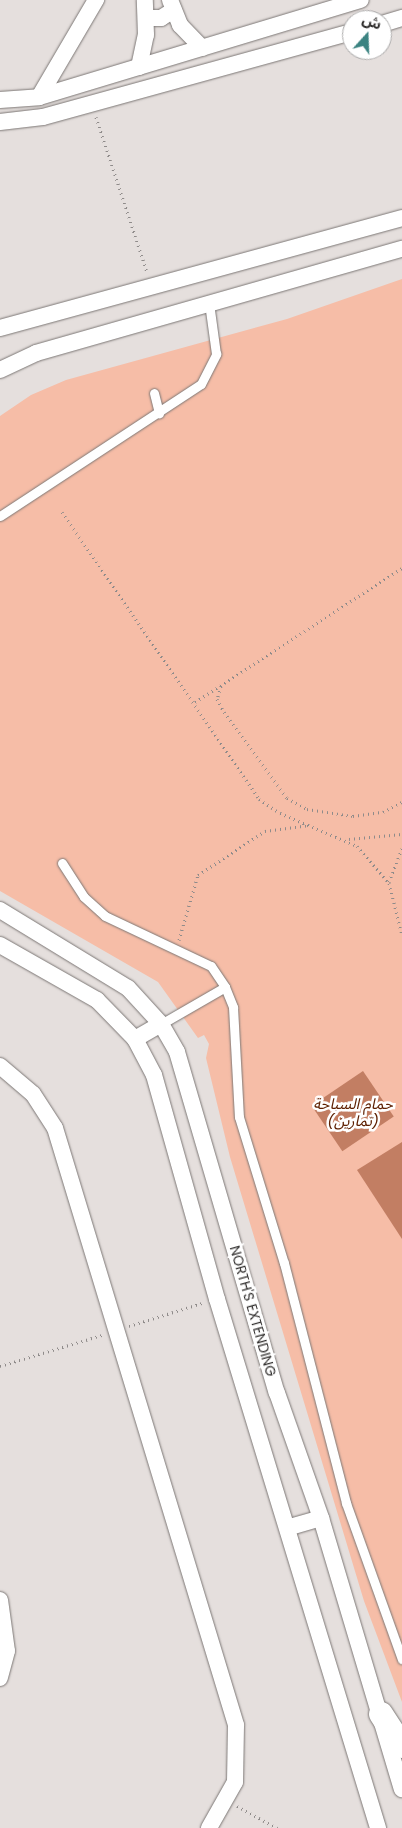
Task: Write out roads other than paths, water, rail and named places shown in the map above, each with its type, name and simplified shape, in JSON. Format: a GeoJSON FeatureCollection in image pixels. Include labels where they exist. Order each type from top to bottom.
{"type":"FeatureCollection","features":[{"type":"Feature","properties":{"kind":"street"},"geometry":{"type":"LineString","coordinates":[[39,97],[96,0]]}},
{"type":"Feature","properties":{"kind":"street"},"geometry":{"type":"LineString","coordinates":[[139,67],[146,18],[145,0]]}},
{"type":"Feature","properties":{"kind":"street"},"geometry":{"type":"LineString","coordinates":[[0,100],[39,97],[361,0]]}},
{"type":"Feature","properties":{"kind":"street"},"geometry":{"type":"LineString","coordinates":[[146,18],[161,18],[172,5],[180,25],[202,48]]}},
{"type":"Feature","properties":{"kind":"street"},"geometry":{"type":"LineString","coordinates":[[0,122],[43,117],[342,35]]}},
{"type":"Feature","properties":{"kind":"street"},"geometry":{"type":"LineString","coordinates":[[0,328],[153,290],[402,218]]}},
{"type":"Feature","properties":{"kind":"street"},"geometry":{"type":"LineString","coordinates":[[0,370],[36,353],[402,249]]}},
{"type":"Feature","properties":{"kind":"street"},"geometry":{"type":"LineString","coordinates":[[199,276],[209,303]]}},
{"type":"Feature","properties":{"kind":"street","name":"NORTH'S EXTENDING"},"geometry":{"type":"LineString","coordinates":[[0,910],[111,975],[160,1024],[177,1052],[277,1393],[321,1518],[402,1789]]}},
{"type":"Feature","properties":{"kind":"street"},"geometry":{"type":"LineString","coordinates":[[0,945],[97,1000],[135,1039],[154,1075],[217,1298],[290,1527],[378,1828]]}},
{"type":"Feature","properties":{"kind":"street"},"geometry":{"type":"LineString","coordinates":[[135,1039],[160,1024]]}},
{"type":"Feature","properties":{"kind":"street"},"geometry":{"type":"LineString","coordinates":[[0,1066],[32,1094],[55,1128],[236,1725],[239,1763],[228,1800],[209,1828]]}},
{"type":"Feature","properties":{"kind":"street"},"geometry":{"type":"LineString","coordinates":[[290,1527],[321,1518]]}},
{"type":"Feature","properties":{"kind":"street"},"geometry":{"type":"LineString","coordinates":[[0,1600],[7,1650],[0,1678]]}},
{"type":"Feature","properties":{"kind":"street"},"geometry":{"type":"LineString","coordinates":[[381,1714],[402,1746]]}},
{"type":"Feature","properties":{"kind":"lane"},"geometry":{"type":"LineString","coordinates":[[0,516],[201,384],[212,370],[216,347],[209,303]]}},
{"type":"Feature","properties":{"kind":"lane"},"geometry":{"type":"LineString","coordinates":[[154,393],[159,413]]}},
{"type":"Feature","properties":{"kind":"lane"},"geometry":{"type":"LineString","coordinates":[[62,863],[84,897],[105,916],[178,948],[211,966],[225,987],[234,1007],[239,1117],[284,1263],[346,1503],[399,1640],[402,1659]]}},
{"type":"Feature","properties":{"kind":"lane"},"geometry":{"type":"LineString","coordinates":[[160,1024],[225,987]]}},
{"type":"Feature","properties":{"kind":"water","name":"حمام السباحة (تمارين)"},"geometry":{"type":"Polygon","coordinates":[[[363,1071],[394,1117],[342,1151],[312,1106],[363,1071]]]}},
{"type":"Feature","properties":{"kind":"water"},"geometry":{"type":"Polygon","coordinates":[[[402,1142],[402,1239],[357,1170],[402,1142]]]}}]}
